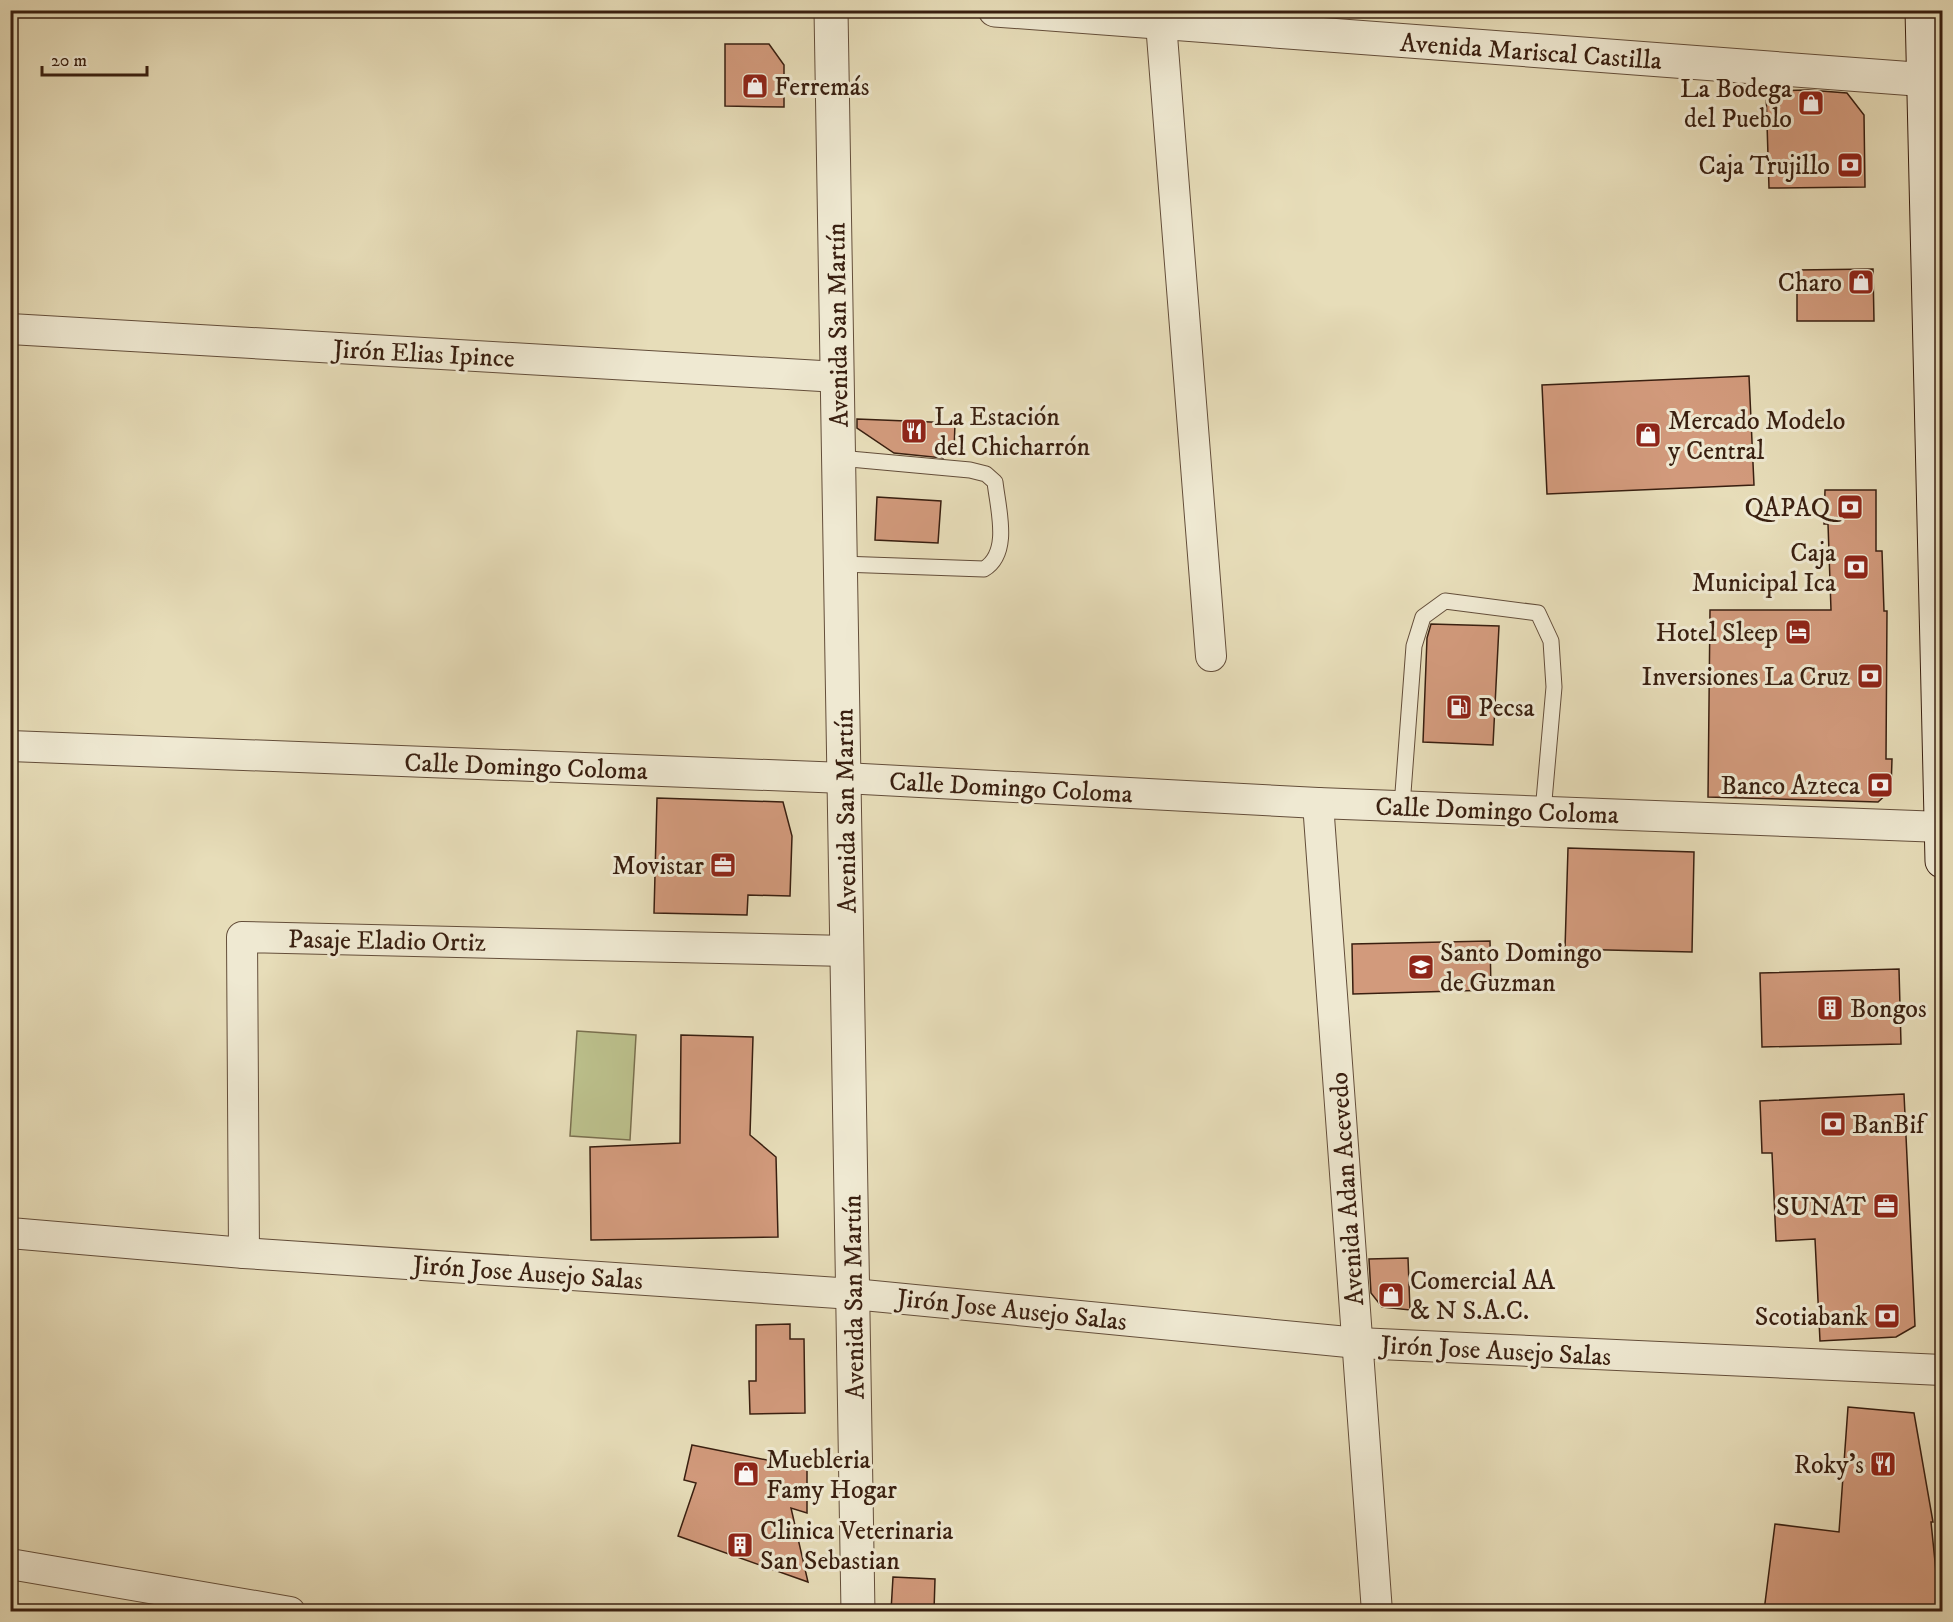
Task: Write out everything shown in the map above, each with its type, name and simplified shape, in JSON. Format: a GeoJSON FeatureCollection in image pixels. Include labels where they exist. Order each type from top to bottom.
{"type":"FeatureCollection","features":[{"type":"Feature","properties":{"kind":"street","name":"Avenida San Martín"},"geometry":{"type":"LineString","coordinates":[[831,10],[858,1611]]}},
{"type":"Feature","properties":{"kind":"street","name":"Avenida Mariscal Castilla"},"geometry":{"type":"LineString","coordinates":[[995,10],[1933,80]]}},
{"type":"Feature","properties":{"kind":"street"},"geometry":{"type":"LineString","coordinates":[[1922,10],[1933,80],[1942,861]]}},
{"type":"Feature","properties":{"kind":"street"},"geometry":{"type":"LineString","coordinates":[[1161,23],[1211,656]]}},
{"type":"Feature","properties":{"kind":"street","name":"Jirón Elias Ipince"},"geometry":{"type":"LineString","coordinates":[[10,329],[838,377]]}},
{"type":"Feature","properties":{"kind":"street","name":"Calle Domingo Coloma"},"geometry":{"type":"LineString","coordinates":[[10,746],[844,778],[1318,803],[1941,827]]}},
{"type":"Feature","properties":{"kind":"street","name":"Avenida Adan Acevedo"},"geometry":{"type":"LineString","coordinates":[[1318,803],[1377,1611]]}},
{"type":"Feature","properties":{"kind":"street","name":"Pasaje Eladio Ortiz"},"geometry":{"type":"LineString","coordinates":[[244,1253],[242,937],[847,951]]}},
{"type":"Feature","properties":{"kind":"street","name":"Jirón Jose Ausejo Salas"},"geometry":{"type":"LineString","coordinates":[[10,1233],[244,1253],[853,1294],[1358,1343],[1942,1370]]}},
{"type":"Feature","properties":{"kind":"street"},"geometry":{"type":"LineString","coordinates":[[10,1564],[290,1611]]}},
{"type":"Feature","properties":{"kind":"lane"},"geometry":{"type":"LineString","coordinates":[[839,458],[970,470],[986,474],[995,482],[1000,545],[994,563],[984,569],[841,564]]}},
{"type":"Feature","properties":{"kind":"lane"},"geometry":{"type":"LineString","coordinates":[[1402,806],[1414,646],[1423,617],[1445,601],[1538,613],[1551,641],[1554,687],[1543,812]]}},
{"type":"Feature","properties":{"kind":"green space"},"geometry":{"type":"Polygon","coordinates":[[[577,1031],[636,1035],[630,1140],[570,1136],[577,1031]]]}},
{"type":"Feature","properties":{"kind":"building","name":"Ferremás"},"geometry":{"type":"Polygon","coordinates":[[[725,44],[769,44],[784,65],[784,107],[725,106],[725,44]]]}},
{"type":"Feature","properties":{"kind":"building"},"geometry":{"type":"Polygon","coordinates":[[[1808,90],[1847,93],[1864,115],[1865,187],[1769,188],[1766,91],[1808,90]]]}},
{"type":"Feature","properties":{"kind":"building"},"geometry":{"type":"Polygon","coordinates":[[[1873,269],[1874,321],[1797,321],[1797,270],[1873,269]]]}},
{"type":"Feature","properties":{"kind":"building","name":"Mercado Modelo y Central"},"geometry":{"type":"Polygon","coordinates":[[[1749,376],[1754,485],[1547,494],[1542,385],[1749,376]]]}},
{"type":"Feature","properties":{"kind":"building","name":"La Estación del Chicharrón"},"geometry":{"type":"Polygon","coordinates":[[[857,419],[955,423],[954,451],[944,451],[943,458],[894,453],[857,428],[857,419]]]}},
{"type":"Feature","properties":{"kind":"building"},"geometry":{"type":"Polygon","coordinates":[[[1825,490],[1876,490],[1876,551],[1882,551],[1884,611],[1887,611],[1886,759],[1892,759],[1891,790],[1878,802],[1708,797],[1710,610],[1831,610],[1828,524],[1824,524],[1825,490]]]}},
{"type":"Feature","properties":{"kind":"building"},"geometry":{"type":"Polygon","coordinates":[[[877,497],[941,501],[938,543],[875,540],[877,497]]]}},
{"type":"Feature","properties":{"kind":"building","name":"Pecsa"},"geometry":{"type":"Polygon","coordinates":[[[1431,624],[1499,626],[1493,745],[1423,742],[1427,638],[1431,624]]]}},
{"type":"Feature","properties":{"kind":"building","name":"Movistar"},"geometry":{"type":"Polygon","coordinates":[[[657,798],[783,802],[792,836],[790,896],[748,895],[747,915],[654,913],[657,798]]]}},
{"type":"Feature","properties":{"kind":"building"},"geometry":{"type":"Polygon","coordinates":[[[1568,848],[1694,852],[1692,952],[1565,949],[1568,848]]]}},
{"type":"Feature","properties":{"kind":"building","name":"Santo Domingo de Guzman"},"geometry":{"type":"Polygon","coordinates":[[[1490,941],[1491,990],[1353,994],[1352,944],[1490,941]]]}},
{"type":"Feature","properties":{"kind":"building","name":"Bongos"},"geometry":{"type":"Polygon","coordinates":[[[1899,969],[1901,1044],[1762,1047],[1760,973],[1899,969]]]}},
{"type":"Feature","properties":{"kind":"building"},"geometry":{"type":"Polygon","coordinates":[[[681,1035],[753,1037],[750,1135],[776,1157],[778,1237],[591,1240],[590,1147],[680,1143],[681,1035]]]}},
{"type":"Feature","properties":{"kind":"building"},"geometry":{"type":"Polygon","coordinates":[[[1904,1094],[1915,1326],[1896,1337],[1820,1341],[1815,1239],[1776,1241],[1772,1153],[1762,1153],[1760,1101],[1904,1094]]]}},
{"type":"Feature","properties":{"kind":"building","name":"Comercial AA & N S.A.C."},"geometry":{"type":"Polygon","coordinates":[[[1408,1258],[1410,1310],[1382,1307],[1371,1293],[1369,1259],[1408,1258]]]}},
{"type":"Feature","properties":{"kind":"building"},"geometry":{"type":"Polygon","coordinates":[[[790,1324],[790,1339],[804,1339],[805,1413],[750,1414],[749,1381],[756,1381],[756,1325],[790,1324]]]}},
{"type":"Feature","properties":{"kind":"building"},"geometry":{"type":"Polygon","coordinates":[[[1848,1407],[1914,1413],[1933,1522],[1931,1522],[1940,1611],[1764,1611],[1775,1524],[1839,1532],[1848,1407]]]}},
{"type":"Feature","properties":{"kind":"building"},"geometry":{"type":"Polygon","coordinates":[[[692,1445],[807,1468],[807,1513],[791,1508],[808,1582],[678,1536],[696,1483],[684,1480],[692,1445]]]}},
{"type":"Feature","properties":{"kind":"building"},"geometry":{"type":"Polygon","coordinates":[[[893,1577],[935,1579],[934,1611],[891,1611],[893,1577]]]}},
{"type":"Feature","properties":{"kind":"place","name":"Ferremás"},"geometry":{"type":"Point","coordinates":[755,86]}},
{"type":"Feature","properties":{"kind":"place","name":"La Bodega del Pueblo"},"geometry":{"type":"Point","coordinates":[1811,103]}},
{"type":"Feature","properties":{"kind":"place","name":"Caja Trujillo"},"geometry":{"type":"Point","coordinates":[1850,165]}},
{"type":"Feature","properties":{"kind":"place","name":"Charo"},"geometry":{"type":"Point","coordinates":[1861,282]}},
{"type":"Feature","properties":{"kind":"place","name":"La Estación del Chicharrón"},"geometry":{"type":"Point","coordinates":[914,431]}},
{"type":"Feature","properties":{"kind":"place","name":"Mercado Modelo y Central"},"geometry":{"type":"Point","coordinates":[1648,435]}},
{"type":"Feature","properties":{"kind":"place","name":"QAPAQ"},"geometry":{"type":"Point","coordinates":[1850,507]}},
{"type":"Feature","properties":{"kind":"place","name":"Caja Municipal Ica"},"geometry":{"type":"Point","coordinates":[1856,567]}},
{"type":"Feature","properties":{"kind":"place","name":"Hotel Sleep"},"geometry":{"type":"Point","coordinates":[1798,632]}},
{"type":"Feature","properties":{"kind":"place","name":"Inversiones La Cruz"},"geometry":{"type":"Point","coordinates":[1870,676]}},
{"type":"Feature","properties":{"kind":"place","name":"Pecsa"},"geometry":{"type":"Point","coordinates":[1459,707]}},
{"type":"Feature","properties":{"kind":"place","name":"Banco Azteca"},"geometry":{"type":"Point","coordinates":[1880,785]}},
{"type":"Feature","properties":{"kind":"place","name":"Movistar"},"geometry":{"type":"Point","coordinates":[723,865]}},
{"type":"Feature","properties":{"kind":"place","name":"Santo Domingo de Guzman"},"geometry":{"type":"Point","coordinates":[1421,967]}},
{"type":"Feature","properties":{"kind":"place","name":"Bongos"},"geometry":{"type":"Point","coordinates":[1830,1008]}},
{"type":"Feature","properties":{"kind":"place","name":"BanBif"},"geometry":{"type":"Point","coordinates":[1833,1124]}},
{"type":"Feature","properties":{"kind":"place","name":"SUNAT"},"geometry":{"type":"Point","coordinates":[1886,1206]}},
{"type":"Feature","properties":{"kind":"place","name":"Comercial AA & N S.A.C."},"geometry":{"type":"Point","coordinates":[1391,1295]}},
{"type":"Feature","properties":{"kind":"place","name":"Scotiabank"},"geometry":{"type":"Point","coordinates":[1887,1316]}},
{"type":"Feature","properties":{"kind":"place","name":"Roky's"},"geometry":{"type":"Point","coordinates":[1883,1464]}},
{"type":"Feature","properties":{"kind":"place","name":"Muebleria Famy Hogar"},"geometry":{"type":"Point","coordinates":[746,1474]}},
{"type":"Feature","properties":{"kind":"place","name":"Clinica Veterinaria San Sebastian"},"geometry":{"type":"Point","coordinates":[740,1545]}}]}
